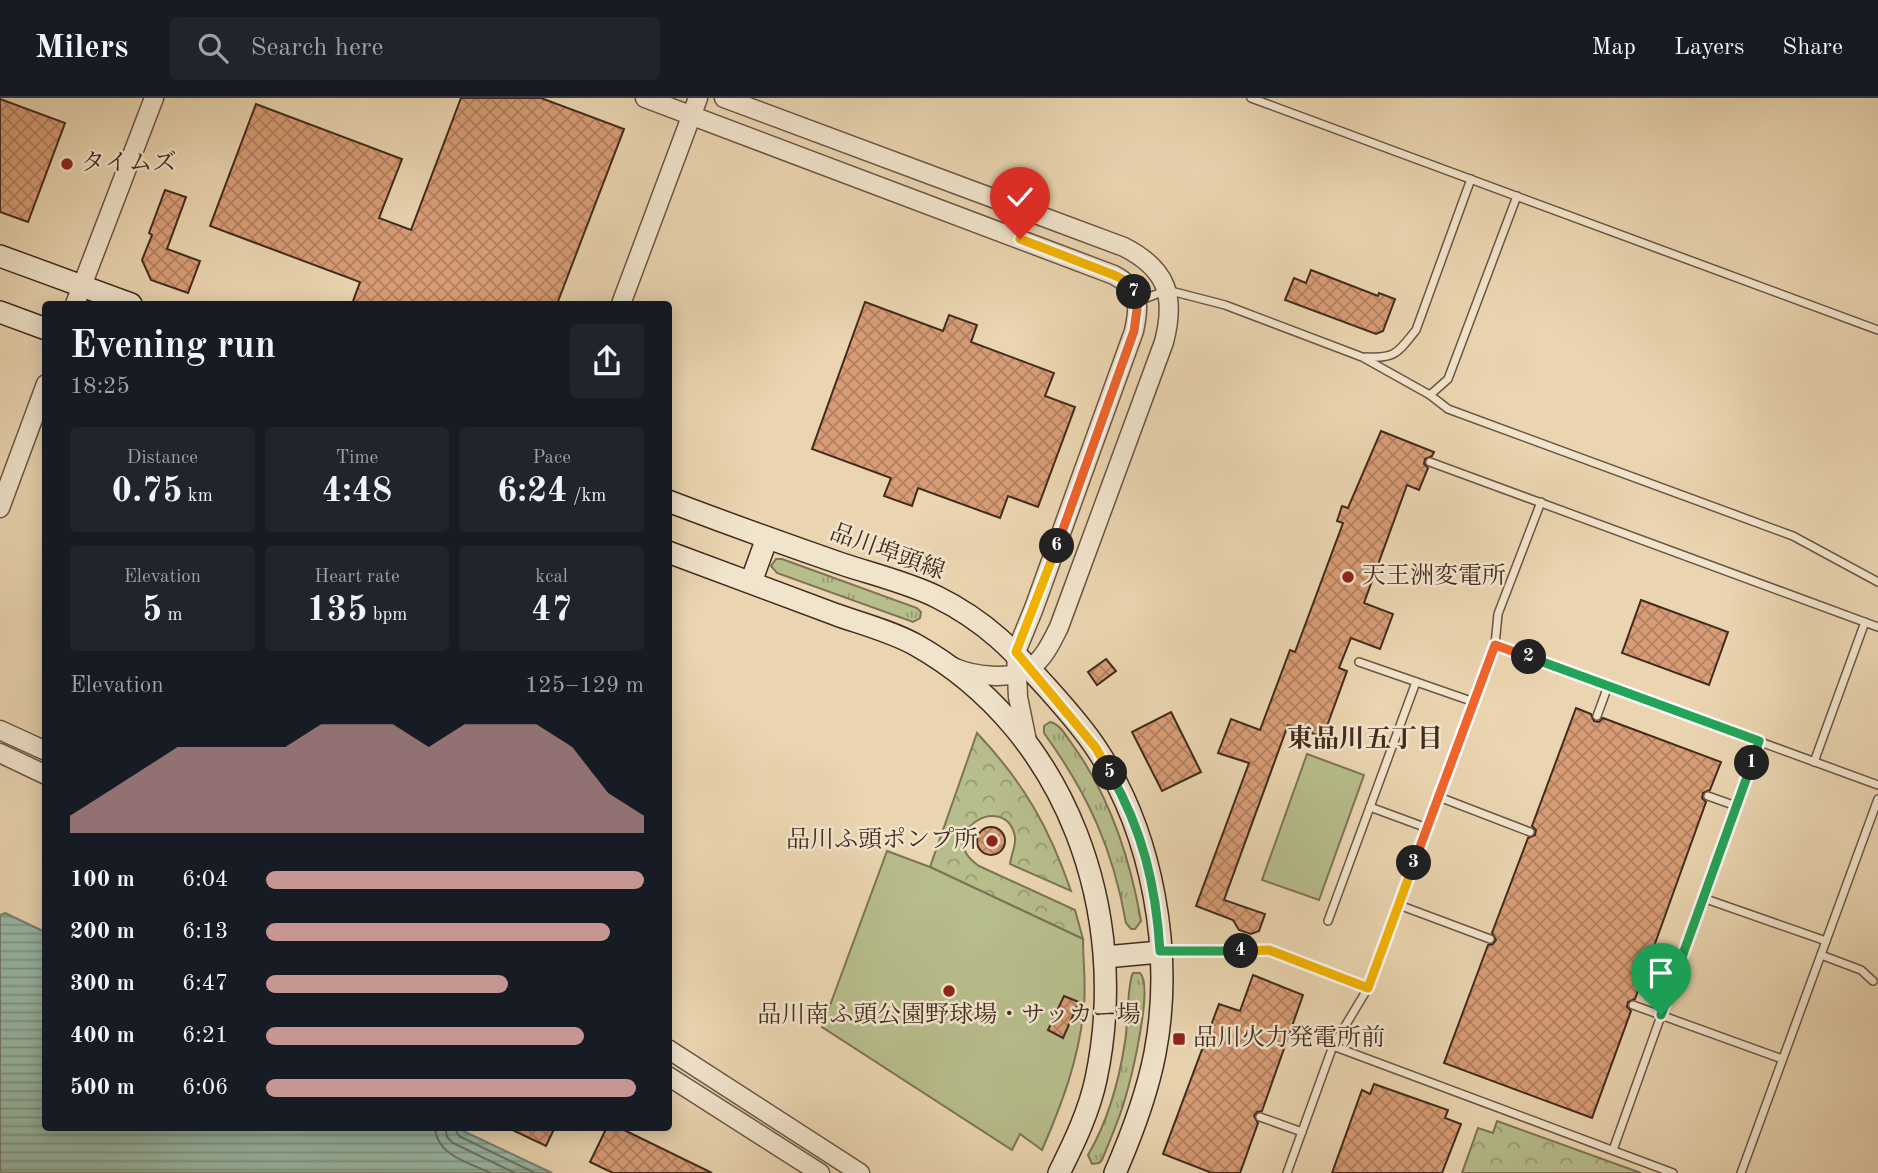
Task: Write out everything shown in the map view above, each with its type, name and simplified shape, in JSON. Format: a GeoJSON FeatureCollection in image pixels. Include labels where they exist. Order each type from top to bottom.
{"type":"FeatureCollection","features":[{"type":"Feature","properties":{"kind":"main road"},"geometry":{"type":"LineString","coordinates":[[0,256],[78,295],[113,301]]}},
{"type":"Feature","properties":{"kind":"main road"},"geometry":{"type":"LineString","coordinates":[[0,312],[42,328]]}},
{"type":"Feature","properties":{"kind":"main road","name":"品川埠頭線"},"geometry":{"type":"LineString","coordinates":[[672,502],[767,538],[936,596],[990,629],[1096,748],[1116,784],[1147,860],[1157,904],[1160,951],[1160,1006],[1155,1051],[1145,1096],[1115,1173]]}},
{"type":"Feature","properties":{"kind":"main road"},"geometry":{"type":"LineString","coordinates":[[751,582],[767,538]]}},
{"type":"Feature","properties":{"kind":"main road"},"geometry":{"type":"LineString","coordinates":[[672,553],[915,644],[967,679],[993,704],[1027,741],[1054,782],[1083,845],[1096,892],[1105,957],[1106,999],[1095,1082],[1080,1129],[1059,1173]]}},
{"type":"Feature","properties":{"kind":"main road"},"geometry":{"type":"LineString","coordinates":[[1105,957],[1160,951]]}},
{"type":"Feature","properties":{"kind":"street"},"geometry":{"type":"LineString","coordinates":[[78,295],[153,98]]}},
{"type":"Feature","properties":{"kind":"street"},"geometry":{"type":"LineString","coordinates":[[645,98],[695,106],[1114,275],[1124,280],[1133,290],[1138,302],[1138,315],[1132,339],[1034,608],[1021,664],[1017,696],[1027,741]]}},
{"type":"Feature","properties":{"kind":"street"},"geometry":{"type":"LineString","coordinates":[[724,98],[1124,247],[1139,254],[1152,266],[1167,290],[1170,321],[1157,363],[1059,627],[1049,647],[1021,664],[986,675],[964,672],[942,663]]}},
{"type":"Feature","properties":{"kind":"street"},"geometry":{"type":"LineString","coordinates":[[622,301],[695,106]]}},
{"type":"Feature","properties":{"kind":"street"},"geometry":{"type":"LineString","coordinates":[[0,508],[42,395]]}},
{"type":"Feature","properties":{"kind":"street"},"geometry":{"type":"LineString","coordinates":[[0,730],[42,749]]}},
{"type":"Feature","properties":{"kind":"street"},"geometry":{"type":"LineString","coordinates":[[0,754],[42,773]]}},
{"type":"Feature","properties":{"kind":"street"},"geometry":{"type":"LineString","coordinates":[[672,1052],[860,1173]]}},
{"type":"Feature","properties":{"kind":"street"},"geometry":{"type":"LineString","coordinates":[[672,1079],[820,1173]]}},
{"type":"Feature","properties":{"kind":"lane"},"geometry":{"type":"LineString","coordinates":[[1251,98],[1878,330]]}},
{"type":"Feature","properties":{"kind":"lane"},"geometry":{"type":"LineString","coordinates":[[1362,357],[1387,358],[1400,349],[1416,330],[1471,179]]}},
{"type":"Feature","properties":{"kind":"lane"},"geometry":{"type":"LineString","coordinates":[[1430,395],[1448,379],[1517,196]]}},
{"type":"Feature","properties":{"kind":"lane"},"geometry":{"type":"LineString","coordinates":[[1138,302],[1167,290],[1225,305],[1362,357],[1430,395],[1448,409],[1793,536],[1878,582]]}},
{"type":"Feature","properties":{"kind":"lane"},"geometry":{"type":"LineString","coordinates":[[1430,462],[1878,626]]}},
{"type":"Feature","properties":{"kind":"lane"},"geometry":{"type":"LineString","coordinates":[[1287,1173],[1333,1046],[1368,988],[1495,645],[1497,614],[1541,502]]}},
{"type":"Feature","properties":{"kind":"lane"},"geometry":{"type":"LineString","coordinates":[[1814,762],[1865,622]]}},
{"type":"Feature","properties":{"kind":"lane"},"geometry":{"type":"LineString","coordinates":[[1495,645],[1878,785]]}},
{"type":"Feature","properties":{"kind":"lane"},"geometry":{"type":"LineString","coordinates":[[1359,662],[1474,702]]}},
{"type":"Feature","properties":{"kind":"lane"},"geometry":{"type":"LineString","coordinates":[[1328,921],[1416,682]]}},
{"type":"Feature","properties":{"kind":"lane"},"geometry":{"type":"LineString","coordinates":[[1597,716],[1608,686]]}},
{"type":"Feature","properties":{"kind":"lane"},"geometry":{"type":"LineString","coordinates":[[1613,1150],[1759,741]]}},
{"type":"Feature","properties":{"kind":"lane"},"geometry":{"type":"LineString","coordinates":[[1708,796],[1737,806]]}},
{"type":"Feature","properties":{"kind":"lane"},"geometry":{"type":"LineString","coordinates":[[1439,797],[1530,832]]}},
{"type":"Feature","properties":{"kind":"lane"},"geometry":{"type":"LineString","coordinates":[[1741,1173],[1878,799]]}},
{"type":"Feature","properties":{"kind":"lane"},"geometry":{"type":"LineString","coordinates":[[1370,807],[1427,828]]}},
{"type":"Feature","properties":{"kind":"lane"},"geometry":{"type":"LineString","coordinates":[[1703,898],[1826,942]]}},
{"type":"Feature","properties":{"kind":"lane"},"geometry":{"type":"LineString","coordinates":[[1399,905],[1490,939]]}},
{"type":"Feature","properties":{"kind":"lane"},"geometry":{"type":"LineString","coordinates":[[1160,951],[1269,950],[1368,988]]}},
{"type":"Feature","properties":{"kind":"lane"},"geometry":{"type":"LineString","coordinates":[[1821,955],[1861,970],[1873,981]]}},
{"type":"Feature","properties":{"kind":"lane"},"geometry":{"type":"LineString","coordinates":[[1633,1004],[1782,1059]]}},
{"type":"Feature","properties":{"kind":"lane"},"geometry":{"type":"LineString","coordinates":[[1333,1046],[1673,1173]]}},
{"type":"Feature","properties":{"kind":"lane"},"geometry":{"type":"LineString","coordinates":[[1260,1116],[1302,1132]]}},
{"type":"Feature","properties":{"kind":"green space"},"geometry":{"type":"Polygon","coordinates":[[[776,559],[917,608],[921,612],[920,618],[913,622],[777,573],[771,566],[776,559]]]}},
{"type":"Feature","properties":{"kind":"green space"},"geometry":{"type":"Polygon","coordinates":[[[1050,722],[1060,728],[1072,744],[1108,806],[1131,874],[1141,921],[1135,929],[1131,929],[1126,923],[1114,871],[1097,823],[1074,778],[1044,733],[1044,726],[1050,722]]]}},
{"type":"Feature","properties":{"kind":"green space"},"geometry":{"type":"Polygon","coordinates":[[[977,733],[1022,788],[1054,846],[1071,891],[1010,864],[1015,837],[1009,823],[999,817],[976,821],[967,830],[963,841],[966,854],[979,866],[1075,910],[1083,939],[930,867],[977,733]]]}},
{"type":"Feature","properties":{"kind":"green space"},"geometry":{"type":"Polygon","coordinates":[[[1307,754],[1364,775],[1319,900],[1262,880],[1307,754]]]}},
{"type":"Feature","properties":{"kind":"green space","name":"品川南ふ頭公園野球場・サッカー場"},"geometry":{"type":"Polygon","coordinates":[[[887,851],[930,867],[1083,939],[1085,997],[1079,1043],[1063,1097],[1042,1150],[1020,1134],[1012,1150],[822,1027],[887,851]]]}},
{"type":"Feature","properties":{"kind":"green space"},"geometry":{"type":"Polygon","coordinates":[[[1133,973],[1140,973],[1144,981],[1143,1013],[1136,1054],[1125,1099],[1102,1160],[1092,1164],[1088,1155],[1107,1115],[1120,1071],[1133,973]]]}},
{"type":"Feature","properties":{"kind":"green space"},"geometry":{"type":"Polygon","coordinates":[[[1497,1121],[1641,1173],[1462,1173],[1478,1128],[1493,1133],[1497,1121]]]}},
{"type":"Feature","properties":{"kind":"water"},"geometry":{"type":"Polygon","coordinates":[[[5,913],[42,931],[42,1131],[463,1131],[552,1173],[0,1173],[0,915],[5,913]]]}},
{"type":"Feature","properties":{"kind":"building"},"geometry":{"type":"Polygon","coordinates":[[[461,98],[541,98],[624,129],[558,301],[353,301],[360,282],[210,226],[256,104],[402,159],[379,218],[411,230],[461,98]]]}},
{"type":"Feature","properties":{"kind":"building"},"geometry":{"type":"Polygon","coordinates":[[[0,99],[65,123],[28,222],[0,212],[0,99]]]}},
{"type":"Feature","properties":{"kind":"building"},"geometry":{"type":"Polygon","coordinates":[[[165,190],[186,197],[167,249],[200,261],[188,293],[151,280],[142,260],[165,190]]]}},
{"type":"Feature","properties":{"kind":"building"},"geometry":{"type":"Polygon","coordinates":[[[1311,270],[1378,296],[1379,293],[1395,299],[1383,331],[1376,334],[1285,300],[1294,278],[1306,283],[1311,270]]]}},
{"type":"Feature","properties":{"kind":"building"},"geometry":{"type":"Polygon","coordinates":[[[865,302],[943,331],[949,315],[977,325],[971,342],[1054,373],[1045,396],[1075,407],[1038,507],[1008,496],[1000,518],[918,488],[912,506],[884,496],[891,478],[812,449],[865,302]]]}},
{"type":"Feature","properties":{"kind":"building"},"geometry":{"type":"Polygon","coordinates":[[[1381,431],[1434,452],[1425,459],[1424,464],[1428,468],[1419,490],[1407,485],[1364,603],[1393,614],[1380,649],[1351,638],[1339,668],[1347,671],[1323,737],[1288,725],[1224,900],[1265,914],[1259,931],[1251,934],[1239,930],[1233,920],[1196,906],[1249,763],[1218,753],[1231,719],[1260,730],[1290,650],[1295,652],[1343,523],[1337,521],[1342,506],[1348,508],[1381,431]]]}},
{"type":"Feature","properties":{"kind":"building"},"geometry":{"type":"Polygon","coordinates":[[[1641,600],[1728,632],[1709,685],[1622,653],[1641,600]]]}},
{"type":"Feature","properties":{"kind":"building"},"geometry":{"type":"Polygon","coordinates":[[[1106,659],[1116,671],[1097,685],[1088,672],[1106,659]]]}},
{"type":"Feature","properties":{"kind":"building"},"geometry":{"type":"Polygon","coordinates":[[[1576,708],[1591,714],[1594,721],[1599,722],[1603,718],[1721,762],[1710,790],[1703,793],[1702,798],[1706,802],[1635,999],[1628,1002],[1627,1007],[1631,1011],[1592,1118],[1444,1063],[1488,945],[1496,940],[1492,933],[1528,838],[1535,835],[1536,830],[1532,826],[1576,708]]]}},
{"type":"Feature","properties":{"kind":"building"},"geometry":{"type":"Polygon","coordinates":[[[1171,712],[1201,772],[1162,791],[1132,732],[1171,712]]]}},
{"type":"Feature","properties":{"kind":"building","name":"品川ふ頭ポンプ所"},"geometry":{"type":"Polygon","coordinates":[[[991,827],[1001,831],[1005,841],[1001,851],[991,855],[981,851],[977,841],[981,831],[991,827]]]}},
{"type":"Feature","properties":{"kind":"building"},"geometry":{"type":"Polygon","coordinates":[[[1253,975],[1303,995],[1262,1111],[1254,1116],[1258,1123],[1240,1173],[1212,1173],[1163,1154],[1219,1004],[1240,1011],[1253,975]]]}},
{"type":"Feature","properties":{"kind":"building"},"geometry":{"type":"Polygon","coordinates":[[[1064,996],[1079,1002],[1063,1038],[1048,1030],[1064,996]]]}},
{"type":"Feature","properties":{"kind":"building"},"geometry":{"type":"Polygon","coordinates":[[[1374,1084],[1448,1110],[1445,1118],[1461,1124],[1442,1173],[1332,1173],[1362,1090],[1370,1094],[1374,1084]]]}},
{"type":"Feature","properties":{"kind":"building"},"geometry":{"type":"Polygon","coordinates":[[[514,1131],[553,1131],[546,1146],[514,1131]]]}},
{"type":"Feature","properties":{"kind":"building"},"geometry":{"type":"Polygon","coordinates":[[[605,1131],[626,1131],[712,1173],[613,1173],[590,1162],[605,1131]]]}},
{"type":"Feature","properties":{"kind":"place","name":"タイムズ"},"geometry":{"type":"Point","coordinates":[67,164]}},
{"type":"Feature","properties":{"kind":"place","name":"天王洲変電所"},"geometry":{"type":"Point","coordinates":[1348,577]}},
{"type":"Feature","properties":{"kind":"place","name":"品川ふ頭ポンプ所"},"geometry":{"type":"Point","coordinates":[992,841]}},
{"type":"Feature","properties":{"kind":"place","name":"品川南ふ頭公園野球場・サッカー場"},"geometry":{"type":"Point","coordinates":[949,991]}},
{"type":"Feature","properties":{"kind":"place","name":"品川火力発電所前"},"geometry":{"type":"Point","coordinates":[1179,1039]}},
{"type":"Feature","properties":{"kind":"district","name":"東品川五丁目"},"geometry":{"type":"Point","coordinates":[1365,740]}},
{"type":"Feature","properties":{"kind":"route"},"geometry":{"type":"LineString","coordinates":[[1020,239],[1124,280],[1133,290],[1138,302],[1132,339],[1016,652],[1096,748],[1116,784],[1147,860],[1157,904],[1160,951],[1269,950],[1368,988],[1495,645],[1759,741],[1661,1015]]}}]}
